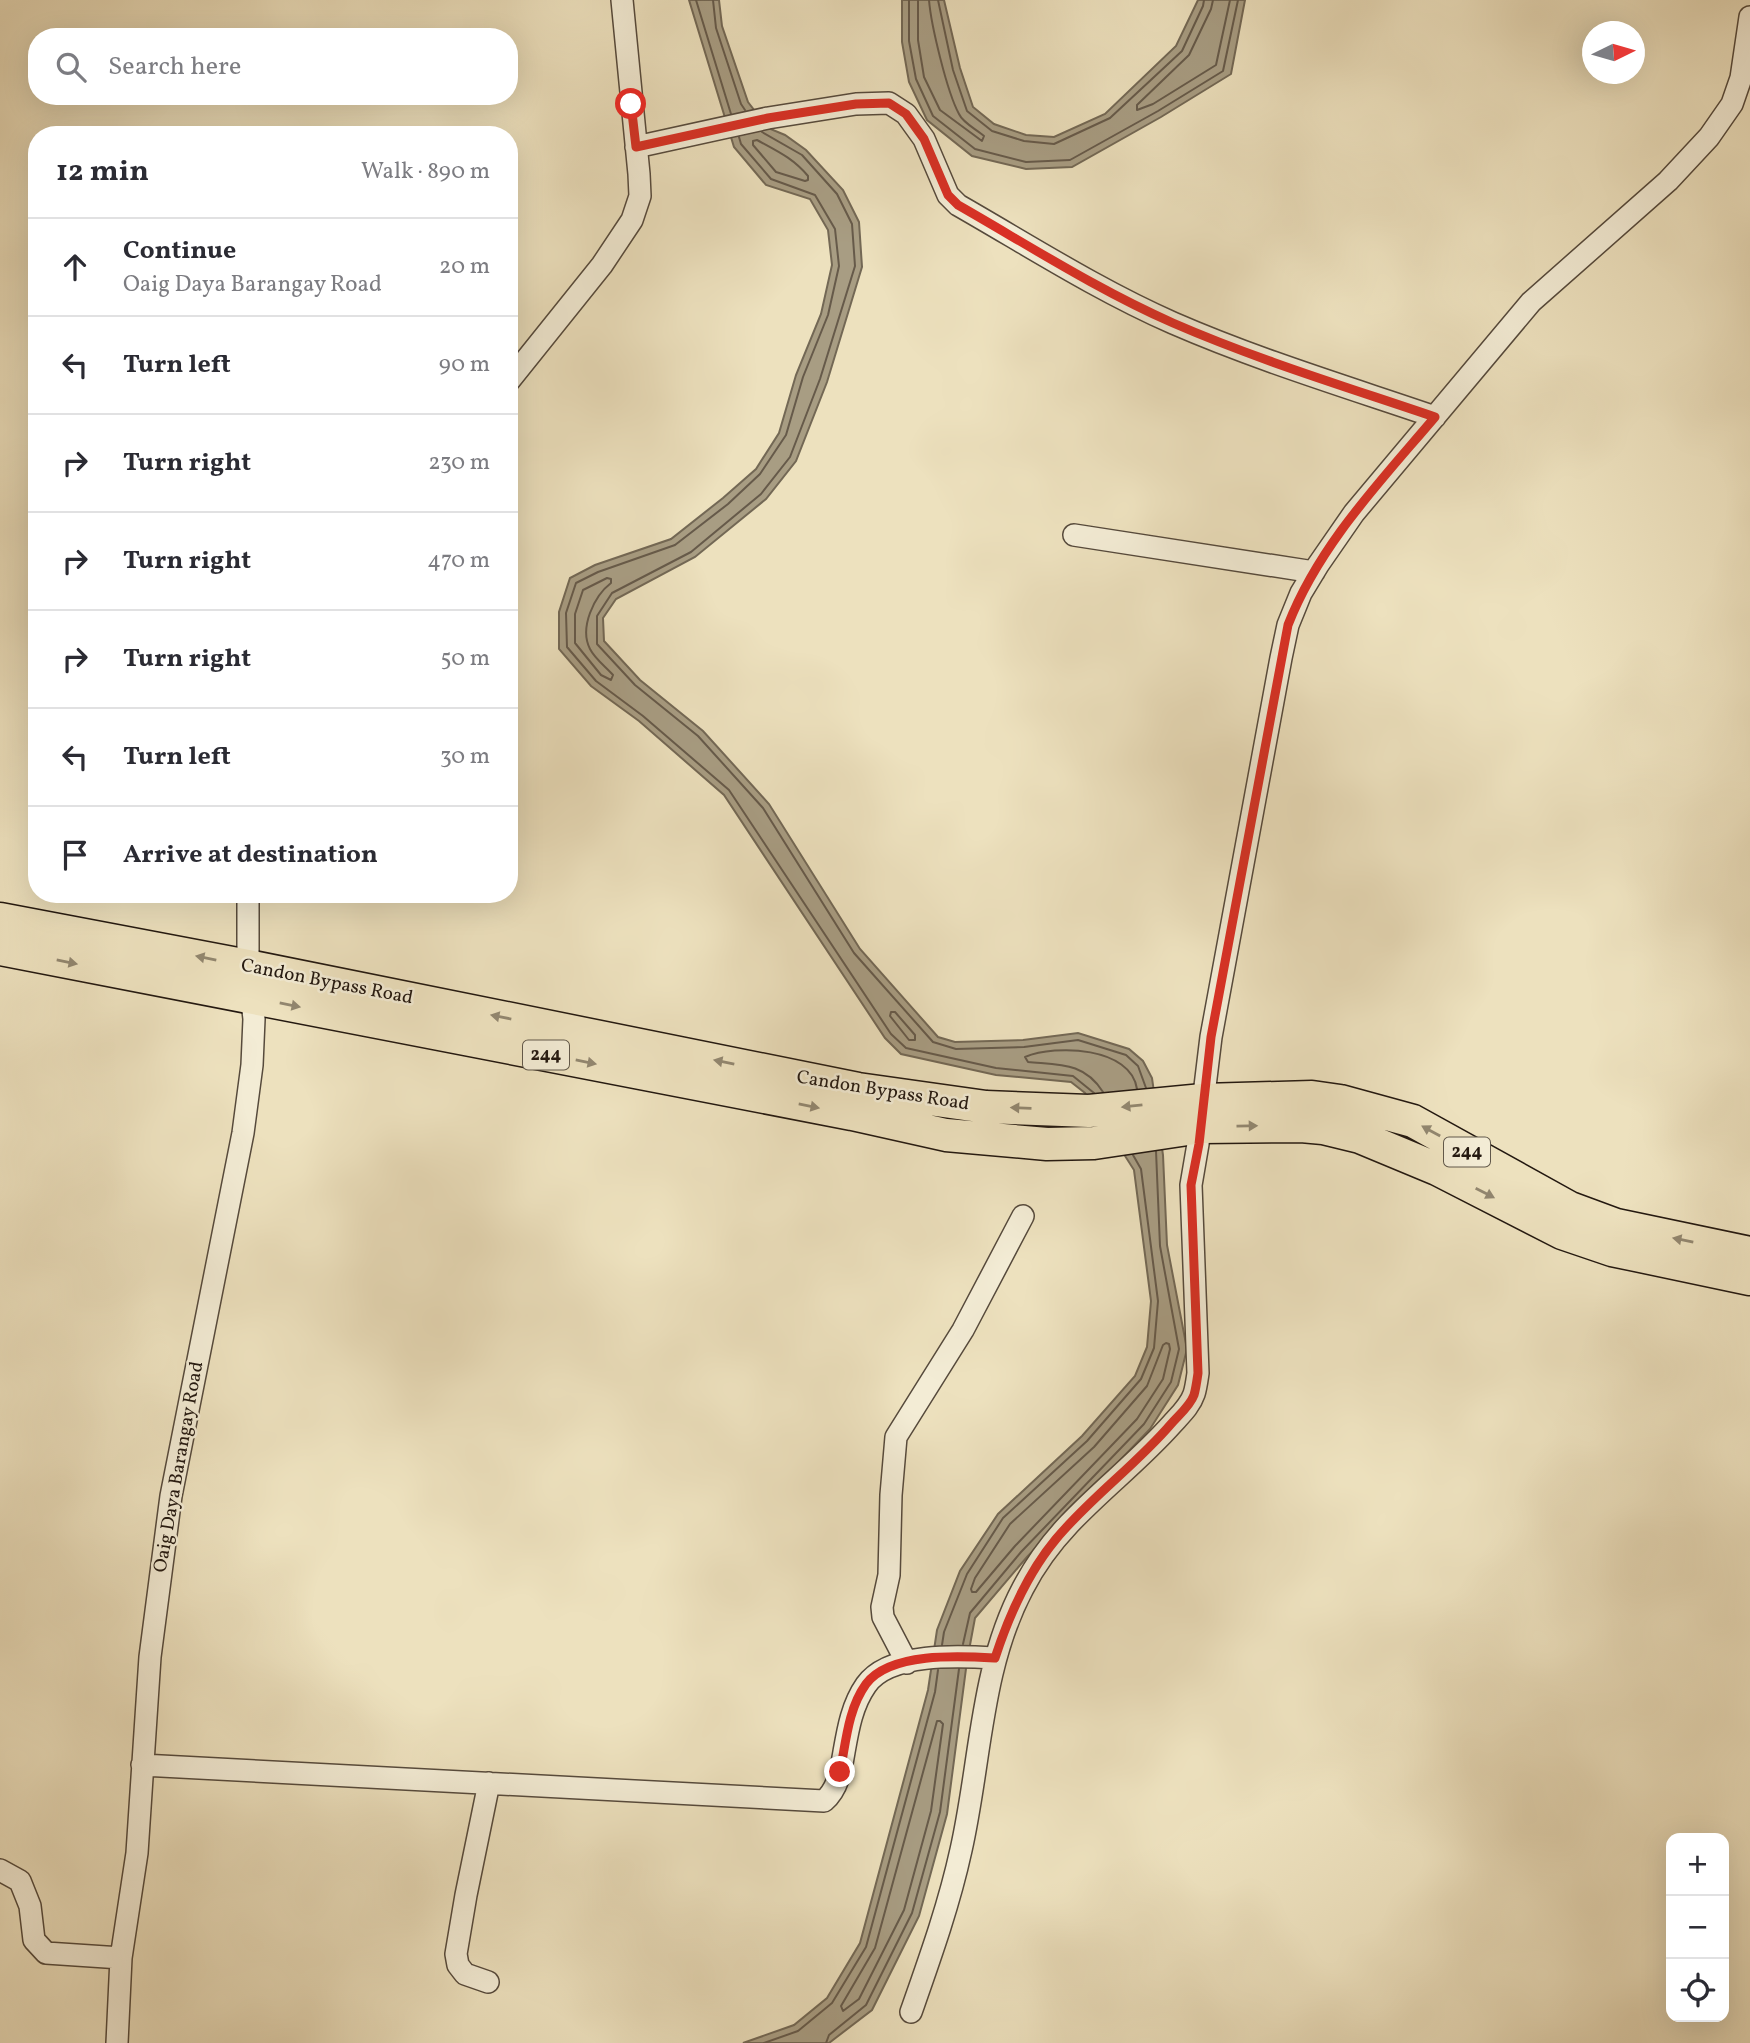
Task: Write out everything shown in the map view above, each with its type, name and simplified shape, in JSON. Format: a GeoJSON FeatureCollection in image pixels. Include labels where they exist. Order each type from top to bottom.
{"type":"FeatureCollection","features":[{"type":"Feature","properties":{"kind":"highway","name":"Candon Bypass Road"},"geometry":{"type":"LineString","coordinates":[[0,919],[858,1089],[986,1107],[1189,1115],[1323,1128],[1360,1137],[1437,1169],[1562,1233],[1612,1250],[1750,1279]]}},
{"type":"Feature","properties":{"kind":"highway","name":"Candon Bypass Road"},"geometry":{"type":"LineString","coordinates":[[0,948],[852,1114],[946,1135],[1030,1143],[1094,1143],[1189,1115],[1312,1097],[1363,1106],[1413,1121],[1570,1208],[1616,1225],[1750,1253]]}},
{"type":"Feature","properties":{"kind":"street"},"geometry":{"type":"LineString","coordinates":[[518,370],[602,265],[632,220],[640,195],[622,0]]}},
{"type":"Feature","properties":{"kind":"street"},"geometry":{"type":"LineString","coordinates":[[911,2011],[940,1929],[961,1850],[978,1755],[984,1702],[995,1658],[1023,1586],[1054,1541],[1156,1441],[1188,1406],[1194,1394],[1198,1373],[1189,1115],[1211,1037],[1283,647],[1294,608],[1314,572],[1354,513],[1531,302],[1668,181],[1709,137],[1732,104],[1741,78],[1750,17]]}},
{"type":"Feature","properties":{"kind":"street"},"geometry":{"type":"LineString","coordinates":[[636,147],[768,118],[856,104],[889,103],[906,114],[924,139],[948,195],[969,211],[1104,288],[1174,323],[1435,417]]}},
{"type":"Feature","properties":{"kind":"street"},"geometry":{"type":"LineString","coordinates":[[1074,535],[1314,572]]}},
{"type":"Feature","properties":{"kind":"street","name":"Oaig Daya Barangay Road"},"geometry":{"type":"LineString","coordinates":[[117,2043],[121,1958],[138,1853],[150,1657],[169,1508],[243,1133],[254,1038],[248,966],[248,903]]}},
{"type":"Feature","properties":{"kind":"street"},"geometry":{"type":"LineString","coordinates":[[907,1663],[883,1617],[892,1542],[891,1495],[896,1437],[963,1330],[1023,1216]]}},
{"type":"Feature","properties":{"kind":"street"},"geometry":{"type":"LineString","coordinates":[[142,1765],[824,1801],[833,1794],[840,1772],[851,1716],[867,1684],[876,1674],[887,1668],[929,1657],[995,1658]]}},
{"type":"Feature","properties":{"kind":"street"},"geometry":{"type":"LineString","coordinates":[[488,1982],[465,1974],[458,1965],[456,1954],[489,1783]]}},
{"type":"Feature","properties":{"kind":"street"},"geometry":{"type":"LineString","coordinates":[[0,1870],[20,1881],[30,1906],[34,1940],[46,1953],[121,1958]]}},
{"type":"Feature","properties":{"kind":"water"},"geometry":{"type":"Polygon","coordinates":[[[689,0],[719,0],[722,26],[748,102],[768,128],[785,135],[806,150],[843,190],[859,222],[862,267],[827,382],[796,461],[766,499],[695,557],[616,599],[603,618],[604,641],[640,680],[703,731],[769,804],[860,949],[938,1037],[955,1042],[1023,1040],[1078,1033],[1129,1049],[1143,1061],[1152,1078],[1163,1155],[1167,1245],[1187,1349],[1178,1385],[1150,1429],[1027,1557],[975,1618],[947,1814],[919,1916],[872,2010],[829,2043],[743,2043],[794,2025],[827,1998],[860,1943],[928,1690],[937,1630],[960,1571],[998,1514],[1082,1436],[1135,1376],[1147,1347],[1151,1301],[1134,1170],[1085,1093],[1071,1082],[996,1075],[901,1054],[885,1038],[724,795],[639,721],[591,686],[559,649],[559,612],[570,578],[595,565],[671,539],[756,469],[779,433],[796,375],[821,314],[832,265],[828,230],[810,199],[766,185],[734,147],[689,0]]]}},
{"type":"Feature","properties":{"kind":"water"},"geometry":{"type":"Polygon","coordinates":[[[902,0],[944,0],[960,68],[973,107],[994,124],[1026,135],[1054,137],[1105,114],[1176,46],[1198,0],[1245,0],[1231,74],[1072,167],[1026,169],[972,156],[927,120],[909,82],[902,42],[902,0]]]}},
{"type":"Feature","properties":{"kind":"route"},"geometry":{"type":"LineString","coordinates":[[631,104],[636,147],[768,118],[856,104],[889,103],[906,114],[924,139],[948,195],[958,205],[1104,288],[1174,323],[1435,417],[1354,513],[1301,593],[1288,625],[1211,1037],[1199,1144],[1191,1185],[1198,1373],[1194,1394],[1188,1406],[1156,1441],[1054,1541],[1023,1586],[995,1658],[929,1657],[887,1668],[876,1674],[862,1692],[851,1716],[840,1772]]}}]}
